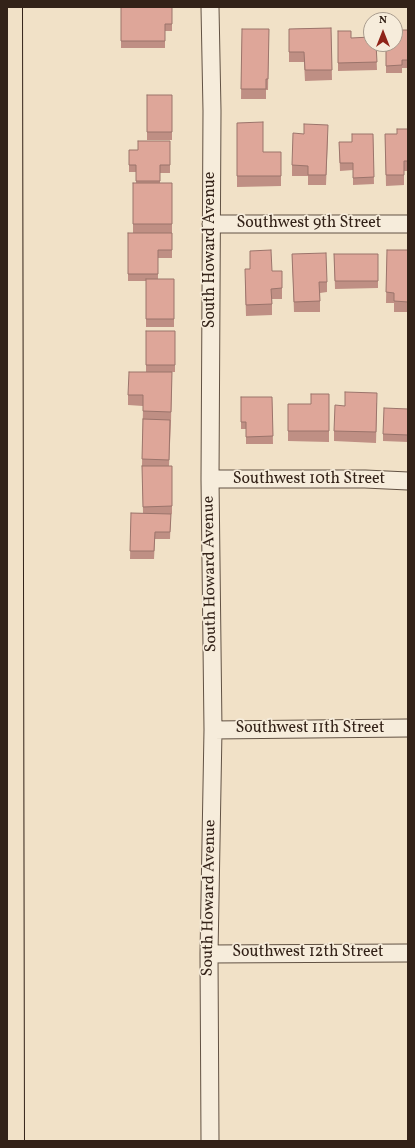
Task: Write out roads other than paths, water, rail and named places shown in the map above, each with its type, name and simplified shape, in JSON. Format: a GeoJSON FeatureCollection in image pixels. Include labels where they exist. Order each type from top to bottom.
{"type":"FeatureCollection","features":[{"type":"Feature","properties":{"kind":"highway"},"geometry":{"type":"LineString","coordinates":[[11,7],[12,1141]]}},
{"type":"Feature","properties":{"kind":"street","name":"South Howard Avenue"},"geometry":{"type":"LineString","coordinates":[[210,7],[212,111],[210,479],[213,730],[209,954],[210,1141]]}},
{"type":"Feature","properties":{"kind":"street","name":"Southwest 9th Street"},"geometry":{"type":"LineString","coordinates":[[211,224],[408,224]]}},
{"type":"Feature","properties":{"kind":"street","name":"Southwest 10th Street"},"geometry":{"type":"LineString","coordinates":[[210,479],[365,479],[408,481]]}},
{"type":"Feature","properties":{"kind":"street","name":"Southwest 11th Street"},"geometry":{"type":"LineString","coordinates":[[213,730],[408,728]]}},
{"type":"Feature","properties":{"kind":"street","name":"Southwest 12th Street"},"geometry":{"type":"LineString","coordinates":[[209,954],[408,953]]}}]}
